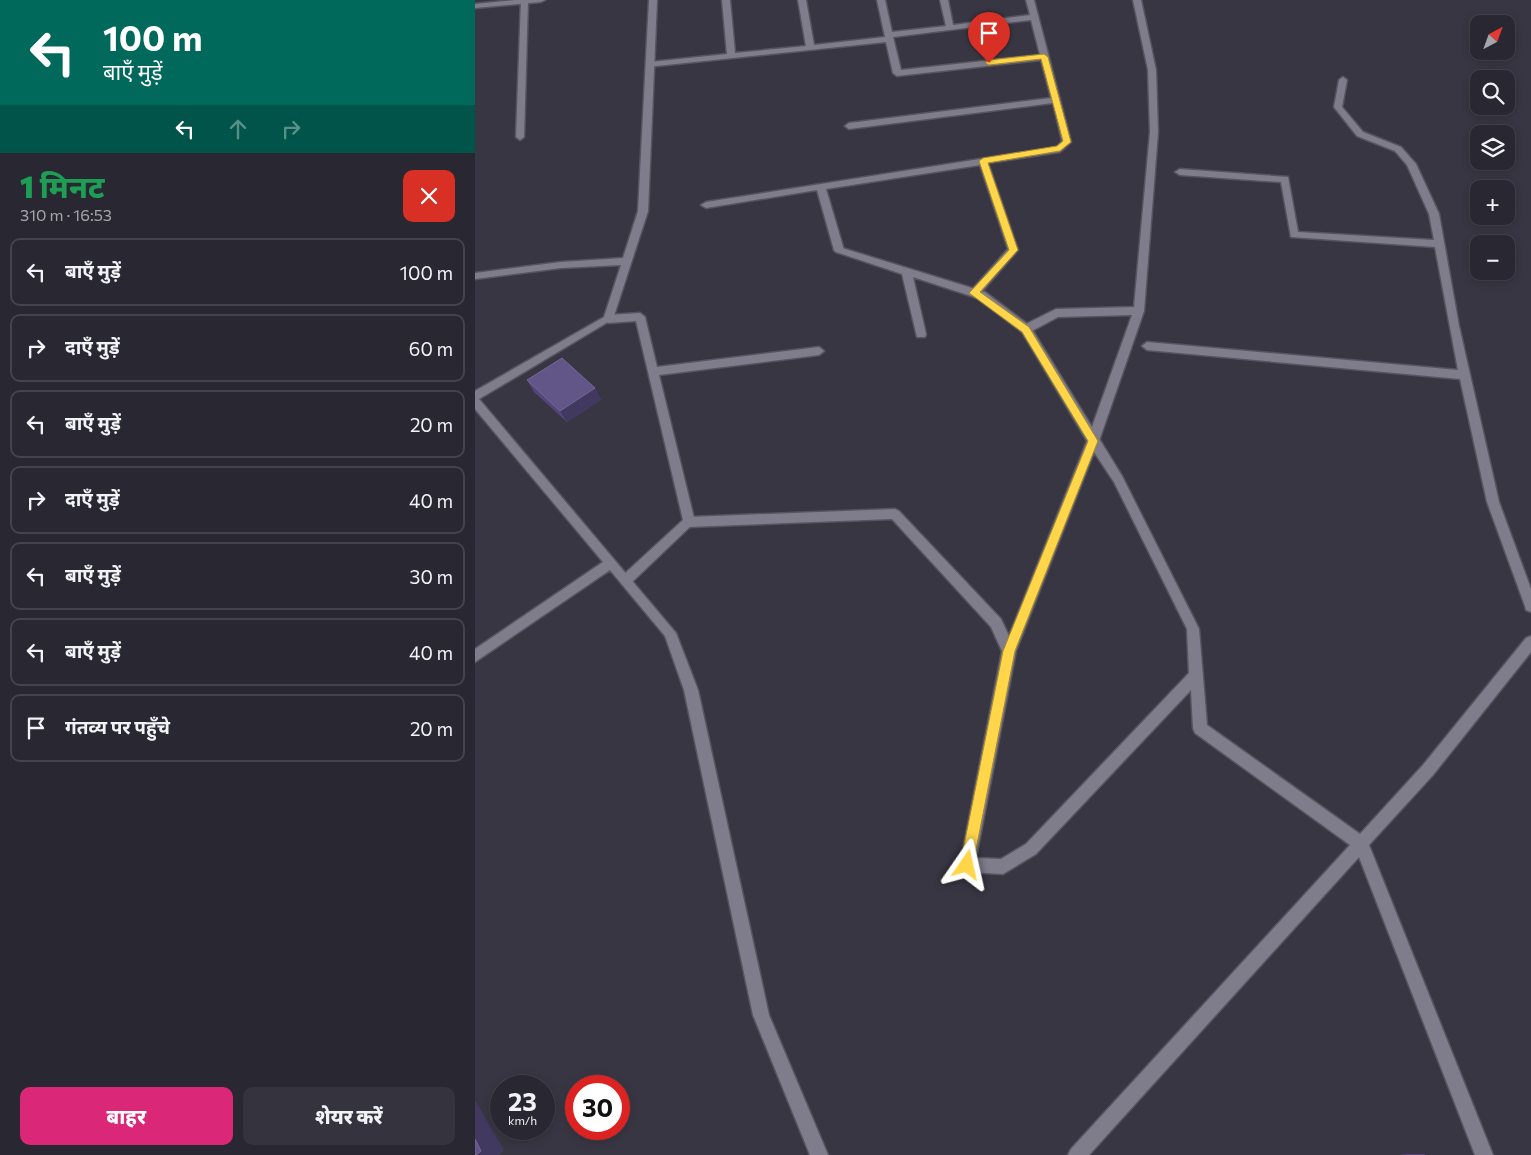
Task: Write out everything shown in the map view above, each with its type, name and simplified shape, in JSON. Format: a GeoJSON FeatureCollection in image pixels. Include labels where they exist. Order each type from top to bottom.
{"type":"FeatureCollection","features":[{"type":"Feature","properties":{"kind":"street"},"geometry":{"type":"LineString","coordinates":[[475,6],[541,0]]}},
{"type":"Feature","properties":{"kind":"street"},"geometry":{"type":"LineString","coordinates":[[608,319],[643,211],[653,0]]}},
{"type":"Feature","properties":{"kind":"street"},"geometry":{"type":"LineString","coordinates":[[726,0],[731,56]]}},
{"type":"Feature","properties":{"kind":"street"},"geometry":{"type":"LineString","coordinates":[[802,0],[811,48]]}},
{"type":"Feature","properties":{"kind":"street"},"geometry":{"type":"LineString","coordinates":[[881,0],[897,72],[1044,57]]}},
{"type":"Feature","properties":{"kind":"street"},"geometry":{"type":"LineString","coordinates":[[943,0],[950,27]]}},
{"type":"Feature","properties":{"kind":"street"},"geometry":{"type":"LineString","coordinates":[[706,206],[1060,149],[1067,142],[1029,0]]}},
{"type":"Feature","properties":{"kind":"street"},"geometry":{"type":"LineString","coordinates":[[1137,0],[1152,70],[1154,132],[1139,311],[1093,441],[1009,651],[967,865],[1003,867],[1031,849],[1196,675]]}},
{"type":"Feature","properties":{"kind":"street"},"geometry":{"type":"LineString","coordinates":[[518,1],[520,138]]}},
{"type":"Feature","properties":{"kind":"street"},"geometry":{"type":"LineString","coordinates":[[650,65],[811,48],[950,27],[1034,17]]}},
{"type":"Feature","properties":{"kind":"street"},"geometry":{"type":"LineString","coordinates":[[1343,80],[1338,107],[1360,134],[1398,149],[1411,164],[1435,214],[1439,244],[1465,375],[1493,502],[1531,606]]}},
{"type":"Feature","properties":{"kind":"street"},"geometry":{"type":"LineString","coordinates":[[849,126],[1056,100]]}},
{"type":"Feature","properties":{"kind":"street"},"geometry":{"type":"LineString","coordinates":[[974,293],[1013,250],[983,161]]}},
{"type":"Feature","properties":{"kind":"street"},"geometry":{"type":"LineString","coordinates":[[1180,172],[1285,179],[1294,235],[1439,244]]}},
{"type":"Feature","properties":{"kind":"street"},"geometry":{"type":"LineString","coordinates":[[821,187],[839,250],[981,295],[1025,329],[1093,441],[1119,479],[1193,630],[1200,728],[1361,844],[1484,1155]]}},
{"type":"Feature","properties":{"kind":"street"},"geometry":{"type":"LineString","coordinates":[[475,276],[561,266],[627,261]]}},
{"type":"Feature","properties":{"kind":"street"},"geometry":{"type":"LineString","coordinates":[[907,272],[921,334]]}},
{"type":"Feature","properties":{"kind":"street"},"geometry":{"type":"LineString","coordinates":[[1025,329],[1056,313],[1139,311]]}},
{"type":"Feature","properties":{"kind":"street"},"geometry":{"type":"LineString","coordinates":[[475,396],[608,319],[640,317],[689,522]]}},
{"type":"Feature","properties":{"kind":"street"},"geometry":{"type":"LineString","coordinates":[[1147,346],[1465,375]]}},
{"type":"Feature","properties":{"kind":"street"},"geometry":{"type":"LineString","coordinates":[[653,372],[819,351]]}},
{"type":"Feature","properties":{"kind":"street"},"geometry":{"type":"LineString","coordinates":[[475,401],[670,633],[691,690],[761,1015],[819,1155]]}},
{"type":"Feature","properties":{"kind":"street"},"geometry":{"type":"LineString","coordinates":[[625,580],[689,522],[895,514],[996,623],[1009,651]]}},
{"type":"Feature","properties":{"kind":"street"},"geometry":{"type":"LineString","coordinates":[[475,656],[611,563]]}},
{"type":"Feature","properties":{"kind":"street"},"geometry":{"type":"LineString","coordinates":[[1077,1155],[1427,770],[1531,642]]}},
{"type":"Feature","properties":{"kind":"building"},"geometry":{"type":"Polygon","coordinates":[[[562,358],[595,388],[560,411],[527,380],[562,358]]]}},
{"type":"Feature","properties":{"kind":"building"},"geometry":{"type":"Polygon","coordinates":[[[475,1139],[481,1151],[476,1155],[475,1155],[475,1139]]]}},
{"type":"Feature","properties":{"kind":"route"},"geometry":{"type":"LineString","coordinates":[[967,865],[1009,651],[1093,441],[1025,329],[981,295],[974,293],[1013,250],[983,161],[1060,149],[1067,142],[1044,57],[989,63]]}}]}
